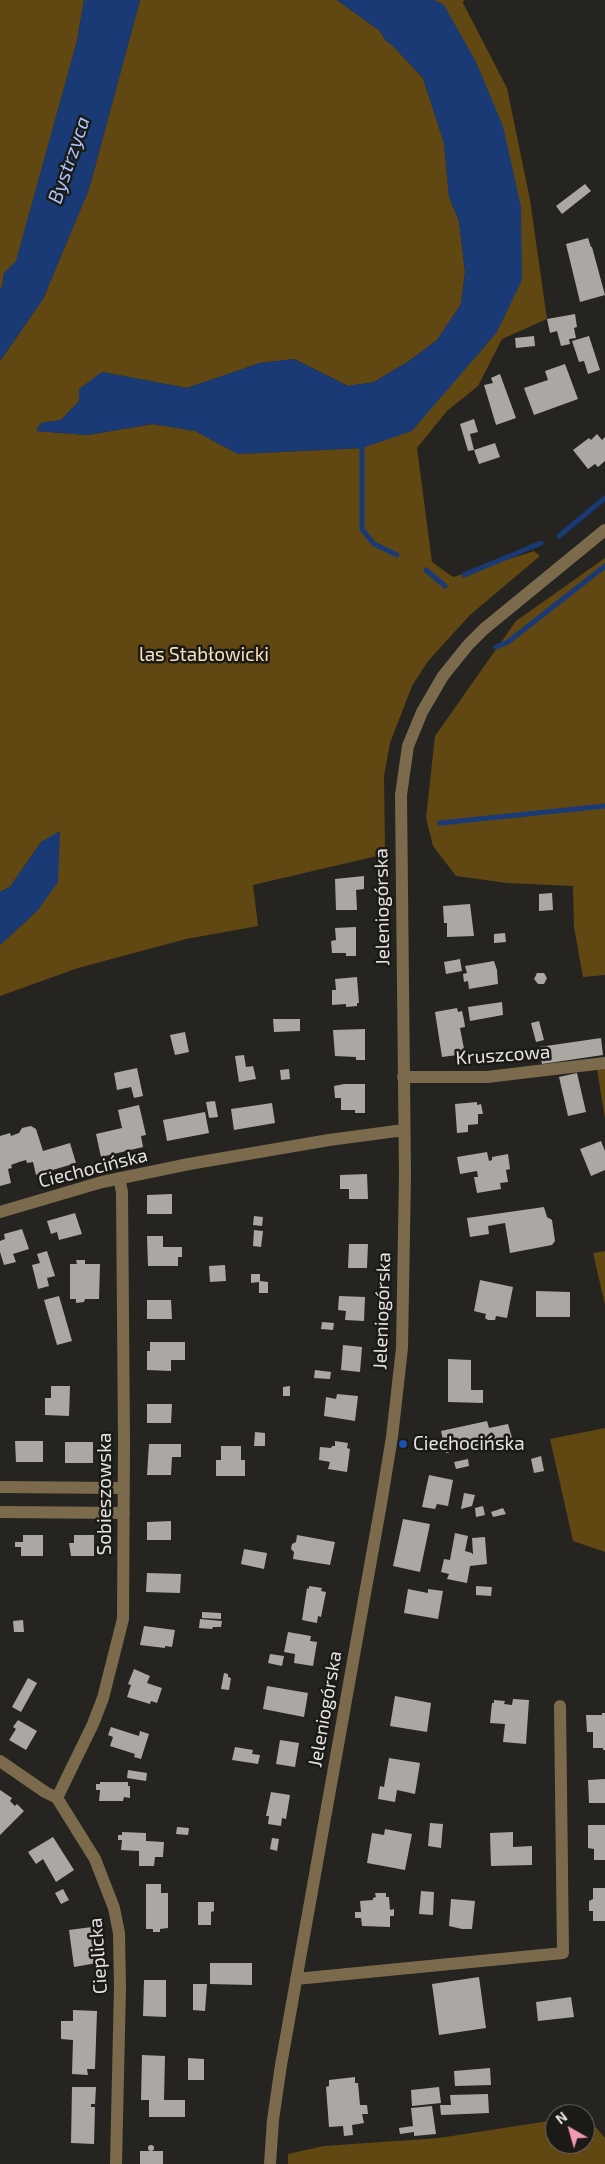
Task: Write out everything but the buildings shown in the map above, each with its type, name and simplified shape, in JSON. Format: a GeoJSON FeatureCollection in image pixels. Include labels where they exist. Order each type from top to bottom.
{"type":"FeatureCollection","features":[{"type":"Feature","properties":{"kind":"street","name":"Jeleniogórska"},"geometry":{"type":"LineString","coordinates":[[270,2164],[274,2110],[392,1437],[402,1348],[404,1130],[401,796],[408,746],[422,712],[443,676],[468,645],[484,629],[605,530]]}},
{"type":"Feature","properties":{"kind":"street","name":"Kruszcowa"},"geometry":{"type":"LineString","coordinates":[[403,1077],[487,1077],[605,1064]]}},
{"type":"Feature","properties":{"kind":"street","name":"Ciechocińska"},"geometry":{"type":"LineString","coordinates":[[0,1212],[119,1178],[262,1151],[404,1130]]}},
{"type":"Feature","properties":{"kind":"street","name":"Sobieszowska"},"geometry":{"type":"LineString","coordinates":[[57,1798],[93,1724],[103,1698],[123,1619],[122,1210],[119,1178]]}},
{"type":"Feature","properties":{"kind":"street"},"geometry":{"type":"LineString","coordinates":[[0,1487],[123,1488]]}},
{"type":"Feature","properties":{"kind":"street"},"geometry":{"type":"LineString","coordinates":[[0,1512],[124,1513]]}},
{"type":"Feature","properties":{"kind":"street"},"geometry":{"type":"LineString","coordinates":[[296,1979],[563,1953],[560,1706]]}},
{"type":"Feature","properties":{"kind":"street","name":"Cieplicka"},"geometry":{"type":"LineString","coordinates":[[0,1761],[45,1792],[57,1798],[85,1842],[114,1908],[119,1933],[120,1987],[116,2164]]}},
{"type":"Feature","properties":{"kind":"green space"},"geometry":{"type":"Polygon","coordinates":[[[0,0],[84,0],[77,41],[16,262],[4,273],[0,289],[0,0]]]}},
{"type":"Feature","properties":{"kind":"green space","name":"las Stabłowicki"},"geometry":{"type":"Polygon","coordinates":[[[140,0],[337,0],[380,31],[385,40],[423,78],[444,143],[449,197],[459,221],[465,272],[461,304],[437,340],[409,361],[374,382],[348,386],[294,359],[260,363],[187,388],[102,372],[61,420],[41,423],[36,431],[87,435],[153,424],[195,431],[238,454],[362,448],[440,397],[497,332],[444,5],[434,0],[464,0],[463,3],[507,88],[530,200],[547,319],[502,339],[478,386],[447,411],[417,448],[432,562],[453,577],[534,551],[540,556],[470,615],[428,661],[412,686],[390,743],[384,776],[385,846],[377,856],[253,885],[258,926],[186,939],[78,968],[0,996],[0,945],[38,910],[60,832],[41,842],[10,887],[0,892],[0,361],[43,299],[89,189],[140,0]]]}},
{"type":"Feature","properties":{"kind":"green space"},"geometry":{"type":"Polygon","coordinates":[[[605,558],[605,975],[583,977],[574,927],[573,886],[507,883],[456,876],[433,846],[426,818],[435,736],[516,621],[605,558]]]}},
{"type":"Feature","properties":{"kind":"green space"},"geometry":{"type":"Polygon","coordinates":[[[605,1068],[605,1119],[597,1069],[605,1068]]]}},
{"type":"Feature","properties":{"kind":"green space"},"geometry":{"type":"Polygon","coordinates":[[[605,1251],[605,1305],[593,1253],[605,1251]]]}},
{"type":"Feature","properties":{"kind":"green space"},"geometry":{"type":"Polygon","coordinates":[[[605,1428],[605,1552],[573,1541],[550,1439],[605,1428]]]}},
{"type":"Feature","properties":{"kind":"green space"},"geometry":{"type":"Polygon","coordinates":[[[545,2122],[545,2154],[595,2154],[595,2126],[605,2138],[605,2164],[288,2164],[288,2154],[324,2146],[439,2138],[545,2122]]]}},
{"type":"Feature","properties":{"kind":"water","name":"Bystrzyca"},"geometry":{"type":"Polygon","coordinates":[[[84,0],[140,0],[89,189],[43,299],[0,361],[0,289],[4,273],[16,261],[77,41],[84,0]]]}},
{"type":"Feature","properties":{"kind":"water"},"geometry":{"type":"Polygon","coordinates":[[[337,0],[434,0],[444,5],[476,62],[503,126],[521,207],[522,280],[497,332],[412,431],[362,448],[238,454],[195,431],[153,424],[87,435],[36,431],[41,423],[61,420],[79,401],[79,389],[102,372],[187,388],[260,363],[294,359],[348,386],[374,382],[409,361],[437,340],[461,304],[465,272],[459,221],[449,197],[444,143],[423,78],[385,40],[380,31],[337,0]]]}},
{"type":"Feature","properties":{"kind":"water"},"geometry":{"type":"Polygon","coordinates":[[[60,831],[58,882],[38,910],[0,945],[0,892],[10,887],[41,842],[60,831]]]}},
{"type":"Feature","properties":{"kind":"waterway"},"geometry":{"type":"LineString","coordinates":[[362,448],[362,529],[374,544],[397,555]]}},
{"type":"Feature","properties":{"kind":"waterway"},"geometry":{"type":"LineString","coordinates":[[559,536],[605,498]]}},
{"type":"Feature","properties":{"kind":"waterway"},"geometry":{"type":"LineString","coordinates":[[464,575],[541,543]]}},
{"type":"Feature","properties":{"kind":"waterway"},"geometry":{"type":"LineString","coordinates":[[496,647],[508,642],[605,566]]}},
{"type":"Feature","properties":{"kind":"waterway"},"geometry":{"type":"LineString","coordinates":[[426,570],[445,586]]}},
{"type":"Feature","properties":{"kind":"waterway"},"geometry":{"type":"LineString","coordinates":[[440,823],[605,806]]}},
{"type":"Feature","properties":{"kind":"place","name":"Ciechocińska"},"geometry":{"type":"Point","coordinates":[403,1444]}}]}
